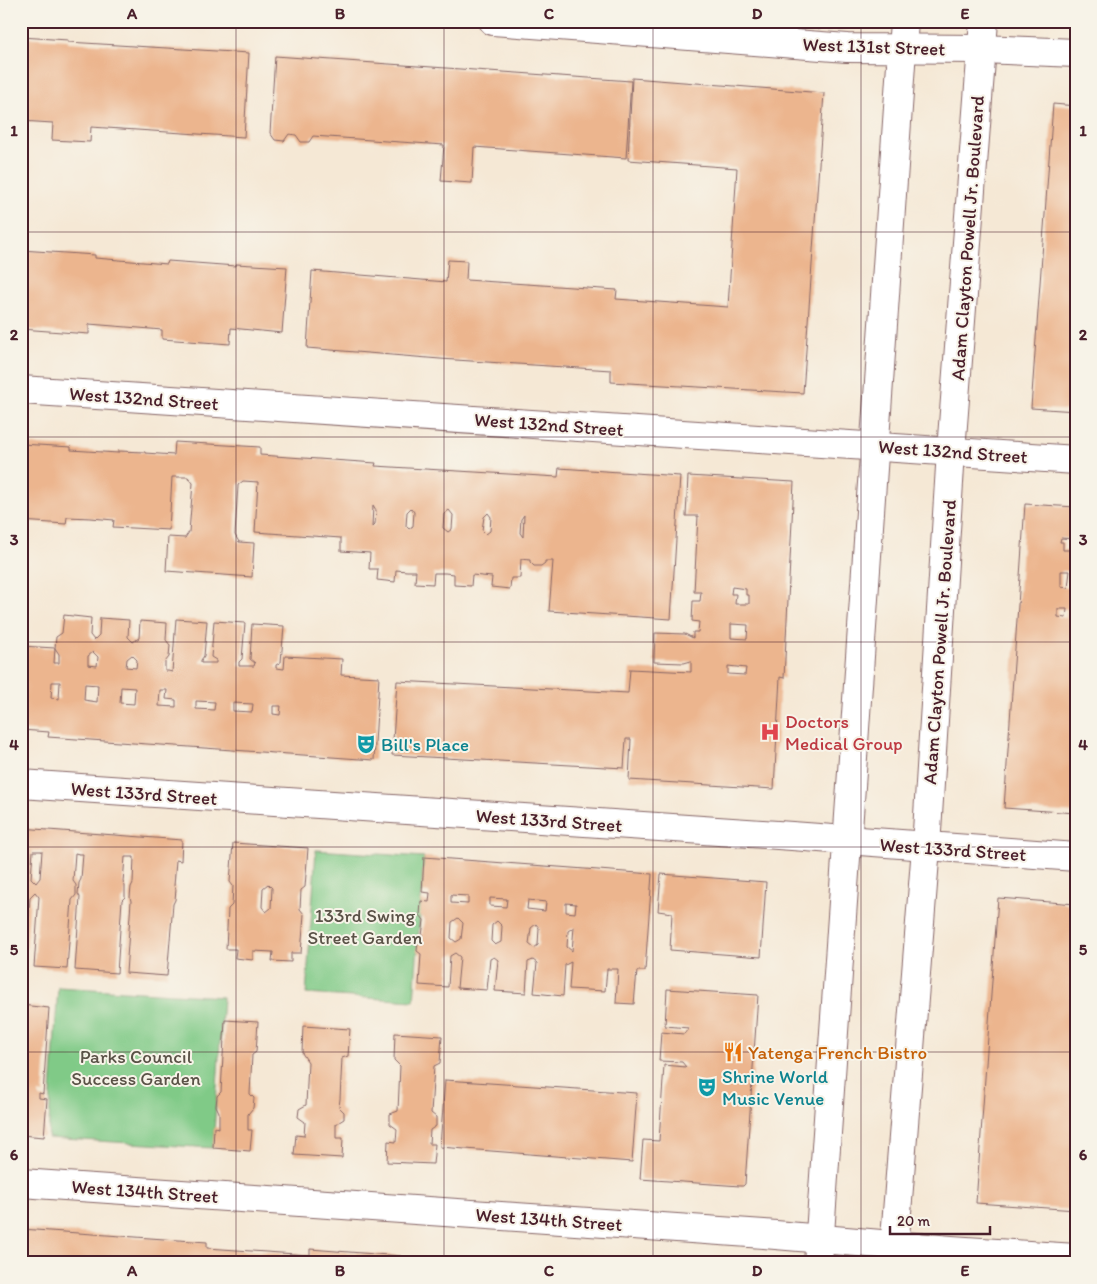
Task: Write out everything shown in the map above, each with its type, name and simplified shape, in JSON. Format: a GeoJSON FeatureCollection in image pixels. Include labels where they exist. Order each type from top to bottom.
{"type":"FeatureCollection","features":[{"type":"Feature","properties":{"kind":"street","name":"West 131st Street"},"geometry":{"type":"LineString","coordinates":[[493,21],[837,47],[903,34],[982,49],[1076,52]]}},
{"type":"Feature","properties":{"kind":"street","name":"Adam Clayton Powell Jr. Boulevard"},"geometry":{"type":"LineString","coordinates":[[894,1254],[926,847],[951,451],[984,21]]}},
{"type":"Feature","properties":{"kind":"street"},"geometry":{"type":"LineString","coordinates":[[818,1251],[903,34]]}},
{"type":"Feature","properties":{"kind":"street","name":"West 132nd Street"},"geometry":{"type":"LineString","coordinates":[[21,390],[1076,460]]}},
{"type":"Feature","properties":{"kind":"street","name":"West 133rd Street"},"geometry":{"type":"LineString","coordinates":[[21,784],[1076,858]]}},
{"type":"Feature","properties":{"kind":"street","name":"West 134th Street"},"geometry":{"type":"LineString","coordinates":[[21,1183],[818,1251],[1076,1258]]}},
{"type":"Feature","properties":{"kind":"green space","name":"133rd Swing Street Garden"},"geometry":{"type":"Polygon","coordinates":[[[316,850],[424,857],[414,1001],[306,994],[316,850]]]}},
{"type":"Feature","properties":{"kind":"green space","name":"Parks Council Success Garden"},"geometry":{"type":"Polygon","coordinates":[[[58,987],[223,997],[213,1148],[48,1138],[58,987]]]}},
{"type":"Feature","properties":{"kind":"building"},"geometry":{"type":"Polygon","coordinates":[[[21,37],[68,40],[68,42],[249,53],[244,137],[91,127],[90,142],[52,140],[53,123],[21,121],[21,37]]]}},
{"type":"Feature","properties":{"kind":"building"},"geometry":{"type":"Polygon","coordinates":[[[275,56],[631,81],[626,158],[474,147],[472,183],[441,181],[444,145],[313,136],[309,142],[301,142],[296,135],[289,134],[284,141],[275,140],[270,133],[275,56]]]}},
{"type":"Feature","properties":{"kind":"building"},"geometry":{"type":"Polygon","coordinates":[[[632,78],[824,93],[803,393],[611,382],[611,370],[307,348],[312,271],[446,282],[448,260],[467,261],[466,280],[617,290],[616,299],[728,307],[737,168],[628,160],[632,78]]]}},
{"type":"Feature","properties":{"kind":"building"},"geometry":{"type":"Polygon","coordinates":[[[1053,104],[1076,106],[1076,411],[1031,408],[1053,104]]]}},
{"type":"Feature","properties":{"kind":"building"},"geometry":{"type":"Polygon","coordinates":[[[21,250],[95,255],[95,258],[167,264],[168,261],[236,266],[236,264],[287,267],[282,333],[231,328],[230,344],[162,339],[162,330],[89,324],[89,334],[21,329],[21,250]]]}},
{"type":"Feature","properties":{"kind":"building"},"geometry":{"type":"Polygon","coordinates":[[[175,442],[260,447],[260,455],[376,463],[375,466],[558,477],[559,468],[680,476],[671,619],[549,611],[553,561],[545,561],[541,566],[534,566],[530,560],[521,559],[520,578],[511,578],[510,589],[491,587],[492,577],[472,575],[471,586],[454,585],[454,574],[445,573],[434,573],[433,584],[415,583],[416,571],[396,570],[395,582],[377,580],[378,569],[369,569],[370,553],[341,551],[341,538],[255,532],[258,482],[243,481],[238,485],[235,535],[239,542],[254,543],[252,577],[166,571],[168,537],[185,538],[189,532],[193,483],[188,477],[172,477],[169,530],[113,527],[114,520],[91,518],[67,517],[66,524],[21,521],[21,444],[71,447],[71,450],[118,453],[118,451],[145,452],[174,455],[175,442]],[[373,505],[372,527],[375,524],[376,510],[373,505]],[[411,508],[407,512],[406,526],[409,529],[413,526],[414,512],[411,508]],[[449,510],[444,514],[443,528],[448,532],[452,529],[453,515],[449,510]],[[488,513],[484,517],[482,530],[486,534],[490,531],[491,517],[488,513]],[[524,515],[521,519],[520,533],[523,537],[524,515]]]}},
{"type":"Feature","properties":{"kind":"building"},"geometry":{"type":"Polygon","coordinates":[[[688,476],[794,482],[784,678],[780,677],[774,789],[629,780],[631,739],[626,739],[624,768],[392,755],[397,681],[628,693],[630,669],[691,672],[691,661],[684,663],[654,662],[655,633],[685,634],[693,638],[693,632],[698,632],[699,622],[692,621],[693,601],[700,601],[701,592],[694,592],[698,516],[686,516],[688,476]],[[732,587],[731,594],[736,594],[735,604],[749,604],[749,595],[746,595],[746,589],[732,587]],[[731,624],[731,638],[747,639],[748,625],[731,624]],[[728,666],[728,674],[745,675],[746,668],[728,666]]]}},
{"type":"Feature","properties":{"kind":"building"},"geometry":{"type":"Polygon","coordinates":[[[1025,504],[1076,507],[1076,539],[1061,538],[1060,542],[1063,542],[1063,550],[1071,550],[1072,543],[1076,543],[1076,813],[1004,808],[1025,504]],[[1061,571],[1061,587],[1068,588],[1070,571],[1061,571]],[[1058,609],[1058,617],[1066,618],[1067,609],[1058,609]]]}},
{"type":"Feature","properties":{"kind":"building"},"geometry":{"type":"Polygon","coordinates":[[[64,615],[91,618],[90,635],[94,640],[99,635],[100,618],[129,620],[128,637],[133,642],[139,638],[140,621],[167,623],[166,640],[170,645],[169,657],[165,662],[165,671],[172,672],[176,619],[207,621],[204,656],[201,663],[216,663],[216,660],[211,657],[214,621],[245,623],[242,659],[239,662],[239,666],[254,666],[255,663],[250,659],[252,624],[284,626],[281,662],[276,665],[276,668],[284,669],[285,656],[342,659],[341,675],[379,677],[374,760],[48,737],[49,732],[21,730],[21,646],[55,648],[56,637],[62,633],[64,615]],[[55,648],[54,663],[59,663],[59,654],[55,648]],[[93,652],[88,656],[88,665],[97,666],[98,657],[93,652]],[[132,655],[127,659],[126,667],[136,668],[137,660],[132,655]],[[52,682],[51,698],[59,699],[60,682],[52,682]],[[85,684],[84,700],[97,702],[98,685],[85,684]],[[121,687],[120,703],[134,704],[135,688],[121,687]],[[160,690],[159,706],[176,707],[176,700],[166,699],[167,690],[160,690]],[[196,701],[196,709],[214,710],[215,702],[196,701]],[[233,703],[233,711],[252,712],[253,704],[233,703]],[[273,706],[273,714],[280,715],[281,706],[273,706]]]}},
{"type":"Feature","properties":{"kind":"building"},"geometry":{"type":"Polygon","coordinates":[[[21,828],[182,840],[181,861],[176,860],[174,886],[176,889],[167,976],[126,973],[134,857],[125,857],[123,882],[125,897],[122,900],[117,973],[75,970],[80,897],[78,894],[83,854],[75,853],[73,881],[76,885],[76,895],[72,900],[67,969],[34,967],[39,897],[35,892],[30,897],[25,966],[21,966],[21,828]],[[33,851],[31,878],[36,883],[40,878],[42,851],[33,851]]]}},
{"type":"Feature","properties":{"kind":"building"},"geometry":{"type":"Polygon","coordinates":[[[233,843],[308,848],[305,887],[301,890],[300,909],[304,914],[301,953],[291,953],[291,962],[272,961],[273,952],[253,951],[253,960],[235,958],[236,949],[226,949],[228,909],[232,905],[233,886],[230,882],[233,843]],[[268,884],[263,888],[262,907],[266,912],[271,908],[272,888],[268,884]]]}},
{"type":"Feature","properties":{"kind":"building"},"geometry":{"type":"Polygon","coordinates":[[[424,857],[652,874],[645,971],[637,971],[634,1004],[616,1003],[618,969],[607,969],[605,991],[569,989],[571,962],[565,965],[563,996],[534,993],[537,963],[533,960],[528,962],[526,993],[495,991],[498,960],[494,957],[490,959],[487,990],[457,988],[460,957],[455,953],[450,956],[448,987],[419,985],[421,954],[417,951],[418,939],[422,936],[424,920],[420,915],[421,901],[429,902],[430,893],[422,892],[424,857]],[[451,895],[451,903],[468,904],[468,896],[451,895]],[[490,898],[490,906],[506,907],[507,899],[490,898]],[[528,900],[527,909],[545,911],[546,902],[528,900]],[[566,903],[566,912],[575,913],[576,904],[566,903]],[[458,918],[452,922],[451,938],[456,942],[461,939],[463,923],[458,918]],[[497,921],[492,925],[491,941],[495,945],[501,942],[502,926],[497,921]],[[536,924],[531,928],[529,944],[534,948],[538,945],[539,928],[536,924]],[[574,927],[568,931],[567,947],[572,951],[574,927]]]}},
{"type":"Feature","properties":{"kind":"building"},"geometry":{"type":"Polygon","coordinates":[[[661,874],[766,882],[761,957],[670,950],[672,913],[658,911],[661,874]]]}},
{"type":"Feature","properties":{"kind":"building"},"geometry":{"type":"Polygon","coordinates":[[[998,898],[1076,904],[1076,1210],[976,1203],[998,898]]]}},
{"type":"Feature","properties":{"kind":"building"},"geometry":{"type":"Polygon","coordinates":[[[667,989],[758,995],[745,1184],[743,1186],[640,1179],[643,1140],[659,1141],[664,1065],[686,1067],[682,1062],[659,1061],[661,1032],[684,1034],[689,1028],[665,1026],[667,989]]]}},
{"type":"Feature","properties":{"kind":"building"},"geometry":{"type":"Polygon","coordinates":[[[21,1005],[49,1008],[43,1094],[39,1093],[39,1098],[47,1099],[44,1137],[21,1135],[21,1005]]]}},
{"type":"Feature","properties":{"kind":"building"},"geometry":{"type":"Polygon","coordinates":[[[225,1020],[258,1022],[256,1052],[252,1055],[250,1094],[254,1098],[253,1108],[248,1114],[248,1130],[252,1130],[250,1151],[213,1148],[214,1127],[219,1128],[219,1112],[216,1106],[217,1096],[221,1092],[225,1020]]]}},
{"type":"Feature","properties":{"kind":"building"},"geometry":{"type":"Polygon","coordinates":[[[303,1026],[350,1029],[348,1056],[342,1058],[339,1107],[344,1112],[344,1119],[336,1124],[336,1138],[343,1138],[342,1158],[294,1155],[296,1135],[304,1136],[305,1122],[298,1117],[299,1109],[306,1105],[308,1062],[302,1053],[303,1026]]]}},
{"type":"Feature","properties":{"kind":"building"},"geometry":{"type":"Polygon","coordinates":[[[395,1033],[442,1036],[440,1063],[434,1066],[431,1113],[436,1117],[436,1126],[430,1130],[429,1144],[435,1144],[433,1164],[387,1162],[388,1141],[396,1142],[397,1129],[390,1124],[390,1114],[398,1111],[400,1066],[394,1060],[395,1033]]]}},
{"type":"Feature","properties":{"kind":"building"},"geometry":{"type":"Polygon","coordinates":[[[445,1080],[637,1093],[632,1162],[440,1147],[445,1080]]]}},
{"type":"Feature","properties":{"kind":"building"},"geometry":{"type":"Polygon","coordinates":[[[21,1229],[207,1242],[207,1248],[310,1255],[310,1249],[401,1256],[401,1263],[21,1263],[21,1229]]]}},
{"type":"Feature","properties":{"kind":"place","name":"Doctors Medical Group"},"geometry":{"type":"Point","coordinates":[770,732]}},
{"type":"Feature","properties":{"kind":"place","name":"Bill's Place"},"geometry":{"type":"Point","coordinates":[366,744]}},
{"type":"Feature","properties":{"kind":"place","name":"Yatenga French Bistro"},"geometry":{"type":"Point","coordinates":[733,1052]}},
{"type":"Feature","properties":{"kind":"place","name":"Shrine World Music Venue"},"geometry":{"type":"Point","coordinates":[707,1087]}}]}
